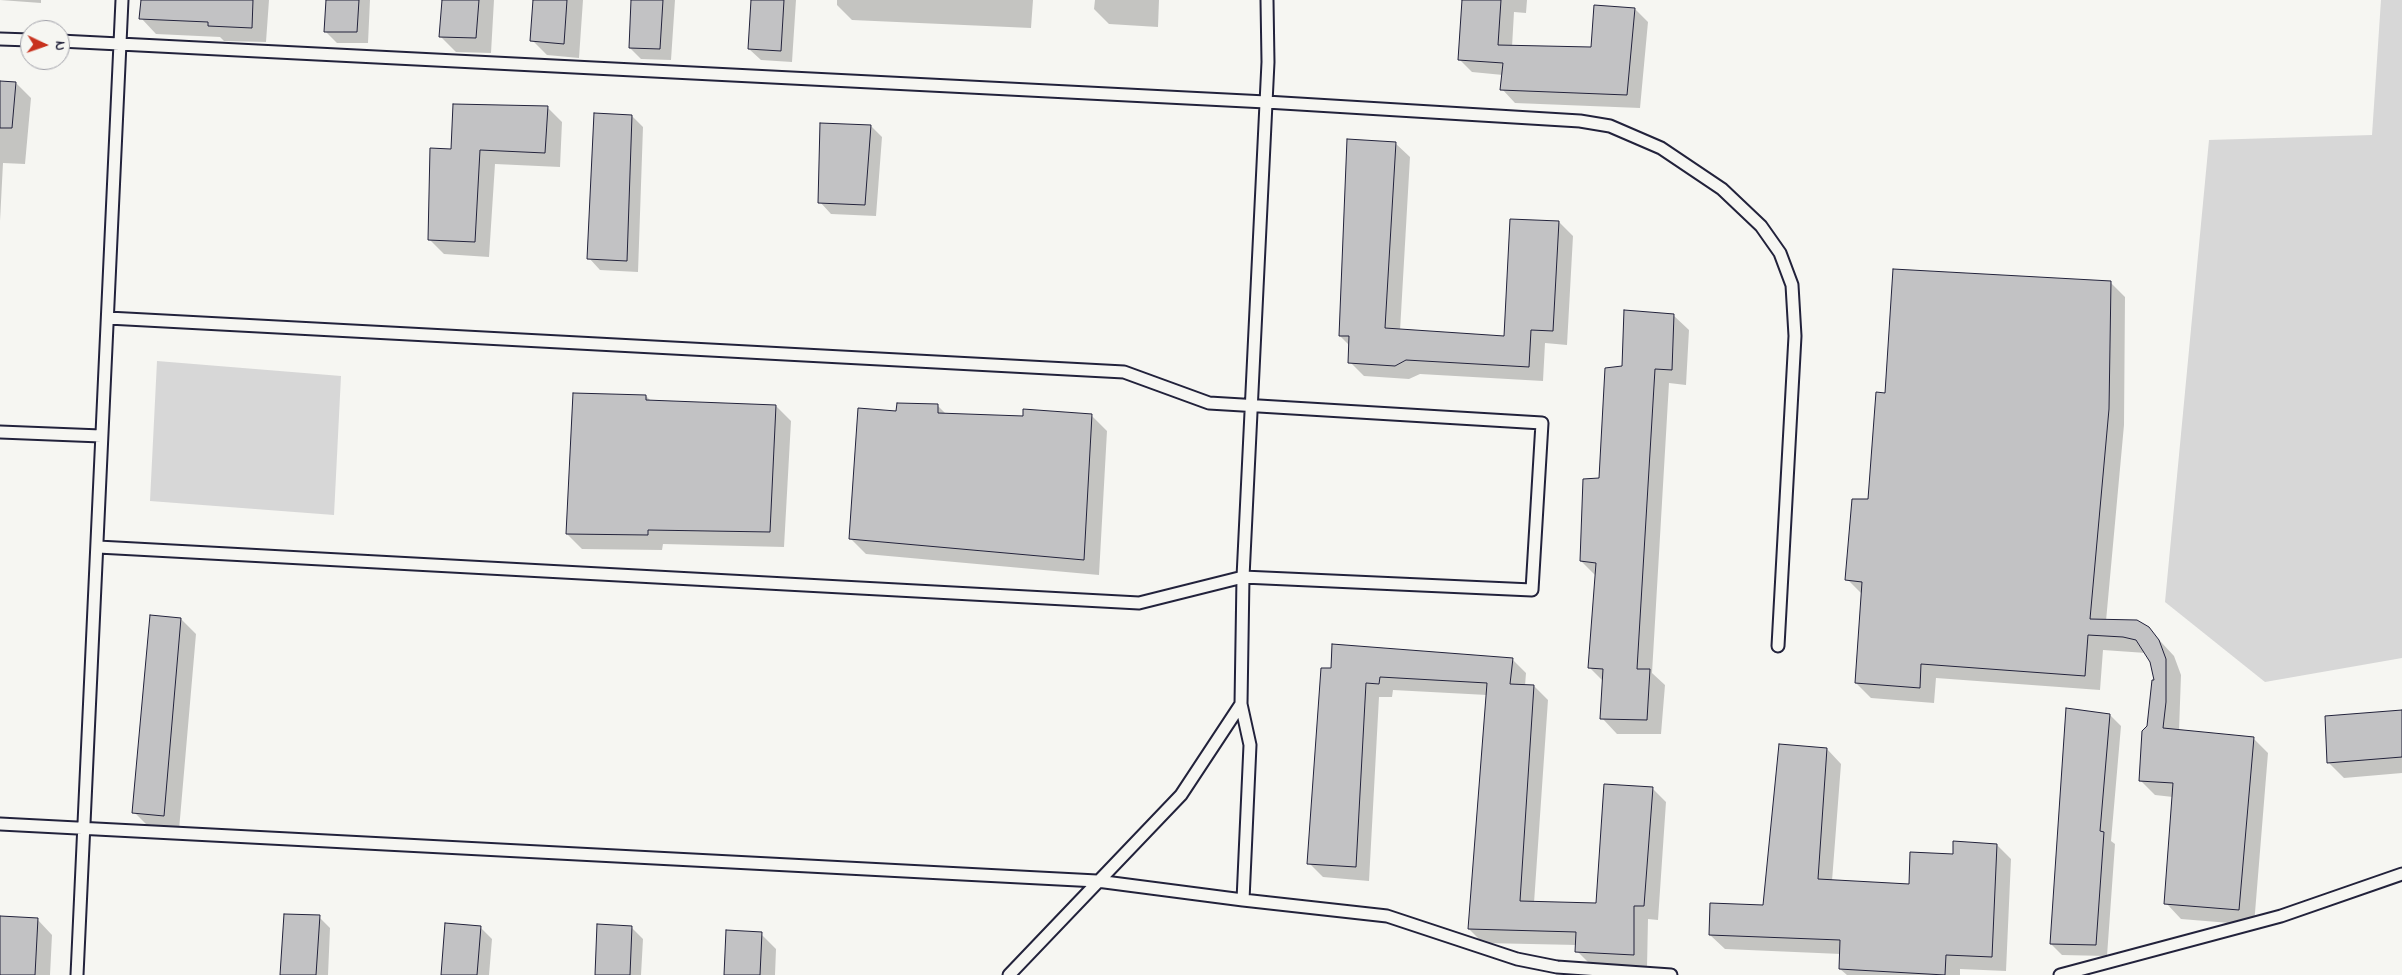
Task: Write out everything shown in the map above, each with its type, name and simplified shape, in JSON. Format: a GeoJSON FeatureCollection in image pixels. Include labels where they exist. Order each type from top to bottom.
{"type":"FeatureCollection","features":[{"type":"Feature","properties":{"kind":"lane"},"geometry":{"type":"LineString","coordinates":[[77,975],[122,0]]}},
{"type":"Feature","properties":{"kind":"lane"},"geometry":{"type":"LineString","coordinates":[[1243,900],[1250,745],[1241,704],[1243,577],[1266,102],[1267,0]]}},
{"type":"Feature","properties":{"kind":"lane"},"geometry":{"type":"LineString","coordinates":[[0,39],[20,40]]}},
{"type":"Feature","properties":{"kind":"lane"},"geometry":{"type":"LineString","coordinates":[[70,42],[1266,102],[1580,121],[1610,126],[1661,148],[1722,189],[1761,226],[1780,253],[1792,285],[1795,336],[1778,646]]}},
{"type":"Feature","properties":{"kind":"lane"},"geometry":{"type":"LineString","coordinates":[[98,547],[1139,603],[1243,577],[1532,590],[1542,423],[1209,404],[1124,372],[108,318]]}},
{"type":"Feature","properties":{"kind":"lane"},"geometry":{"type":"LineString","coordinates":[[0,432],[101,436]]}},
{"type":"Feature","properties":{"kind":"lane"},"geometry":{"type":"LineString","coordinates":[[1009,975],[1181,795],[1241,704]]}},
{"type":"Feature","properties":{"kind":"lane"},"geometry":{"type":"LineString","coordinates":[[0,824],[1097,881],[1388,916],[1517,959],[1557,967],[1671,975]]}},
{"type":"Feature","properties":{"kind":"lane"},"geometry":{"type":"LineString","coordinates":[[2060,975],[2281,916],[2402,874]]}},
{"type":"Feature","properties":{"kind":"shaded area"},"geometry":{"type":"Polygon","coordinates":[[[2381,0],[2402,0],[2402,658],[2265,682],[2165,602],[2209,140],[2372,135],[2381,0]]]}},
{"type":"Feature","properties":{"kind":"shaded area"},"geometry":{"type":"Polygon","coordinates":[[[157,361],[341,376],[334,515],[150,501],[157,361]]]}},
{"type":"Feature","properties":{"kind":"building"},"geometry":{"type":"Polygon","coordinates":[[[141,0],[253,0],[252,28],[208,26],[208,22],[139,19],[141,0]]]}},
{"type":"Feature","properties":{"kind":"building"},"geometry":{"type":"Polygon","coordinates":[[[326,0],[359,0],[357,32],[324,32],[326,0]]]}},
{"type":"Feature","properties":{"kind":"building"},"geometry":{"type":"Polygon","coordinates":[[[442,0],[479,0],[476,38],[439,37],[442,0]]]}},
{"type":"Feature","properties":{"kind":"building"},"geometry":{"type":"Polygon","coordinates":[[[533,0],[567,0],[564,44],[530,41],[533,0]]]}},
{"type":"Feature","properties":{"kind":"building"},"geometry":{"type":"Polygon","coordinates":[[[631,0],[663,0],[660,49],[629,48],[631,0]]]}},
{"type":"Feature","properties":{"kind":"building"},"geometry":{"type":"Polygon","coordinates":[[[751,0],[784,0],[781,51],[748,49],[751,0]]]}},
{"type":"Feature","properties":{"kind":"building"},"geometry":{"type":"Polygon","coordinates":[[[1462,0],[1501,0],[1498,45],[1591,47],[1594,5],[1635,8],[1627,95],[1500,90],[1503,63],[1458,60],[1462,0]]]}},
{"type":"Feature","properties":{"kind":"building"},"geometry":{"type":"Polygon","coordinates":[[[0,81],[16,82],[12,128],[0,128],[0,81]]]}},
{"type":"Feature","properties":{"kind":"building"},"geometry":{"type":"Polygon","coordinates":[[[453,104],[548,106],[545,153],[480,150],[475,242],[428,240],[430,148],[451,149],[453,104]]]}},
{"type":"Feature","properties":{"kind":"building"},"geometry":{"type":"Polygon","coordinates":[[[594,113],[632,115],[627,261],[587,259],[594,113]]]}},
{"type":"Feature","properties":{"kind":"building"},"geometry":{"type":"Polygon","coordinates":[[[820,123],[871,125],[865,205],[818,203],[820,123]]]}},
{"type":"Feature","properties":{"kind":"building"},"geometry":{"type":"Polygon","coordinates":[[[1347,139],[1396,142],[1385,328],[1504,336],[1510,219],[1559,221],[1553,331],[1531,330],[1529,367],[1406,360],[1395,366],[1348,363],[1349,336],[1339,336],[1347,139]]]}},
{"type":"Feature","properties":{"kind":"building"},"geometry":{"type":"Polygon","coordinates":[[[1893,269],[2111,281],[2109,409],[2090,619],[2137,620],[2149,627],[2159,640],[2166,659],[2166,702],[2163,728],[2254,737],[2239,910],[2164,904],[2173,783],[2139,781],[2142,731],[2147,726],[2152,680],[2154,680],[2150,662],[2136,640],[2123,637],[2088,635],[2085,676],[1921,664],[1920,688],[1855,683],[1862,582],[1845,580],[1852,499],[1868,499],[1876,392],[1885,393],[1893,269]]]}},
{"type":"Feature","properties":{"kind":"building"},"geometry":{"type":"Polygon","coordinates":[[[1624,310],[1674,314],[1672,370],[1655,369],[1637,669],[1650,669],[1647,720],[1600,719],[1603,669],[1588,668],[1596,563],[1580,561],[1583,479],[1599,478],[1605,368],[1622,366],[1624,310]]]}},
{"type":"Feature","properties":{"kind":"building"},"geometry":{"type":"Polygon","coordinates":[[[573,393],[646,395],[646,400],[776,405],[770,532],[648,530],[648,535],[566,534],[573,393]]]}},
{"type":"Feature","properties":{"kind":"building"},"geometry":{"type":"Polygon","coordinates":[[[897,403],[938,404],[938,413],[1023,416],[1023,409],[1092,414],[1084,560],[849,539],[858,408],[896,411],[897,403]]]}},
{"type":"Feature","properties":{"kind":"building"},"geometry":{"type":"Polygon","coordinates":[[[150,615],[181,618],[164,816],[132,813],[150,615]]]}},
{"type":"Feature","properties":{"kind":"building"},"geometry":{"type":"Polygon","coordinates":[[[1332,644],[1513,658],[1510,684],[1534,685],[1520,901],[1596,903],[1604,784],[1653,787],[1644,906],[1634,906],[1634,955],[1575,952],[1576,932],[1468,929],[1487,683],[1380,677],[1379,684],[1366,683],[1356,867],[1307,864],[1321,668],[1331,668],[1332,644]]]}},
{"type":"Feature","properties":{"kind":"building"},"geometry":{"type":"Polygon","coordinates":[[[2066,708],[2110,714],[2100,831],[2104,832],[2096,945],[2050,944],[2066,708]]]}},
{"type":"Feature","properties":{"kind":"building"},"geometry":{"type":"Polygon","coordinates":[[[2402,710],[2402,757],[2327,763],[2325,716],[2402,710]]]}},
{"type":"Feature","properties":{"kind":"building"},"geometry":{"type":"Polygon","coordinates":[[[1779,744],[1827,748],[1818,879],[1909,884],[1910,852],[1953,854],[1953,841],[1997,844],[1992,957],[1946,955],[1945,975],[1839,969],[1840,940],[1709,935],[1710,903],[1763,905],[1779,744]]]}},
{"type":"Feature","properties":{"kind":"building"},"geometry":{"type":"Polygon","coordinates":[[[284,914],[320,915],[316,975],[280,975],[284,914]]]}},
{"type":"Feature","properties":{"kind":"building"},"geometry":{"type":"Polygon","coordinates":[[[0,916],[38,918],[35,975],[0,975],[0,916]]]}},
{"type":"Feature","properties":{"kind":"building"},"geometry":{"type":"Polygon","coordinates":[[[445,923],[481,926],[477,975],[441,975],[445,923]]]}},
{"type":"Feature","properties":{"kind":"building"},"geometry":{"type":"Polygon","coordinates":[[[597,924],[632,926],[630,975],[595,975],[597,924]]]}},
{"type":"Feature","properties":{"kind":"building"},"geometry":{"type":"Polygon","coordinates":[[[726,930],[762,932],[760,975],[724,975],[726,930]]]}}]}
